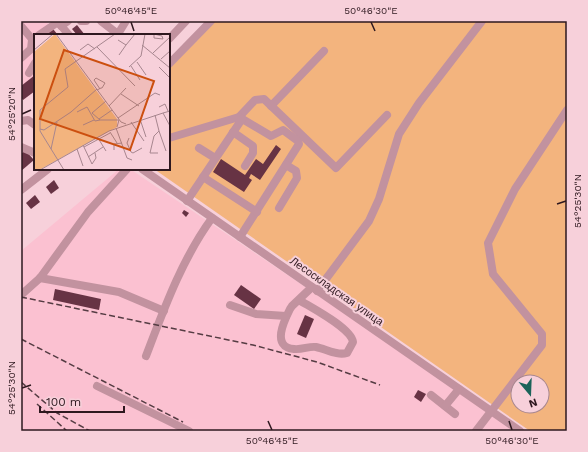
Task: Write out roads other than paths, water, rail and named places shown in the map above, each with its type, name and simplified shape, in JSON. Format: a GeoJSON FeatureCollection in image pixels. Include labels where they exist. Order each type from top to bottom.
{"type":"FeatureCollection","features":[{"type":"Feature","properties":{"kind":"street"},"geometry":{"type":"LineString","coordinates":[[81,21],[86,21]]}},
{"type":"Feature","properties":{"kind":"street"},"geometry":{"type":"LineString","coordinates":[[100,21],[118,34],[126,21]]}},
{"type":"Feature","properties":{"kind":"street"},"geometry":{"type":"LineString","coordinates":[[170,39],[186,21]]}},
{"type":"Feature","properties":{"kind":"street"},"geometry":{"type":"LineString","coordinates":[[170,63],[211,21]]}},
{"type":"Feature","properties":{"kind":"street"},"geometry":{"type":"LineString","coordinates":[[299,300],[341,327],[352,337],[353,342],[349,351],[344,354],[313,347],[294,349],[284,346],[280,336],[286,316],[299,300],[315,289],[369,221],[379,199],[399,134],[419,103],[481,22]]}},
{"type":"Feature","properties":{"kind":"street"},"geometry":{"type":"LineString","coordinates":[[41,34],[61,23],[67,34]]}},
{"type":"Feature","properties":{"kind":"street"},"geometry":{"type":"LineString","coordinates":[[21,26],[34,36]]}},
{"type":"Feature","properties":{"kind":"street"},"geometry":{"type":"LineString","coordinates":[[21,58],[30,49],[34,39]]}},
{"type":"Feature","properties":{"kind":"street"},"geometry":{"type":"LineString","coordinates":[[272,106],[324,51]]}},
{"type":"Feature","properties":{"kind":"street"},"geometry":{"type":"LineString","coordinates":[[29,73],[34,65]]}},
{"type":"Feature","properties":{"kind":"street"},"geometry":{"type":"LineString","coordinates":[[188,201],[233,132],[240,118],[257,99],[264,99],[336,168],[386,115]]}},
{"type":"Feature","properties":{"kind":"street"},"geometry":{"type":"LineString","coordinates":[[476,431],[542,345],[542,334],[493,274],[488,243],[515,189],[567,110]]}},
{"type":"Feature","properties":{"kind":"street"},"geometry":{"type":"LineString","coordinates":[[170,138],[240,118],[271,136],[283,130],[298,141],[299,144],[240,237]]}},
{"type":"Feature","properties":{"kind":"street"},"geometry":{"type":"LineString","coordinates":[[21,121],[28,120],[34,124]]}},
{"type":"Feature","properties":{"kind":"street"},"geometry":{"type":"LineString","coordinates":[[233,132],[253,146],[253,153],[245,166]]}},
{"type":"Feature","properties":{"kind":"street"},"geometry":{"type":"LineString","coordinates":[[21,146],[34,152]]}},
{"type":"Feature","properties":{"kind":"street"},"geometry":{"type":"LineString","coordinates":[[199,148],[215,158]]}},
{"type":"Feature","properties":{"kind":"street"},"geometry":{"type":"LineString","coordinates":[[279,208],[297,178],[296,172],[286,165]]}},
{"type":"Feature","properties":{"kind":"street"},"geometry":{"type":"LineString","coordinates":[[21,190],[47,170]]}},
{"type":"Feature","properties":{"kind":"street"},"geometry":{"type":"LineString","coordinates":[[21,295],[40,278],[88,212],[126,170]]}},
{"type":"Feature","properties":{"kind":"street","name":"Лесоскладская улица"},"geometry":{"type":"LineString","coordinates":[[143,170],[520,431]]}},
{"type":"Feature","properties":{"kind":"street"},"geometry":{"type":"LineString","coordinates":[[203,177],[257,212]]}},
{"type":"Feature","properties":{"kind":"street"},"geometry":{"type":"LineString","coordinates":[[146,356],[164,311],[197,238],[212,218]]}},
{"type":"Feature","properties":{"kind":"street"},"geometry":{"type":"LineString","coordinates":[[40,278],[120,292],[164,311]]}},
{"type":"Feature","properties":{"kind":"street"},"geometry":{"type":"LineString","coordinates":[[230,305],[254,314],[286,316]]}},
{"type":"Feature","properties":{"kind":"street"},"geometry":{"type":"LineString","coordinates":[[97,386],[189,431]]}},
{"type":"Feature","properties":{"kind":"street"},"geometry":{"type":"LineString","coordinates":[[446,406],[459,389]]}},
{"type":"Feature","properties":{"kind":"street"},"geometry":{"type":"LineString","coordinates":[[431,395],[455,414]]}},
{"type":"Feature","properties":{"kind":"railway"},"geometry":{"type":"LineString","coordinates":[[21,297],[253,345],[317,362],[380,385]]}},
{"type":"Feature","properties":{"kind":"railway"},"geometry":{"type":"LineString","coordinates":[[21,339],[183,422]]}},
{"type":"Feature","properties":{"kind":"railway"},"geometry":{"type":"LineString","coordinates":[[21,382],[57,413],[90,431]]}},
{"type":"Feature","properties":{"kind":"railway"},"geometry":{"type":"LineString","coordinates":[[37,404],[67,431]]}}]}
